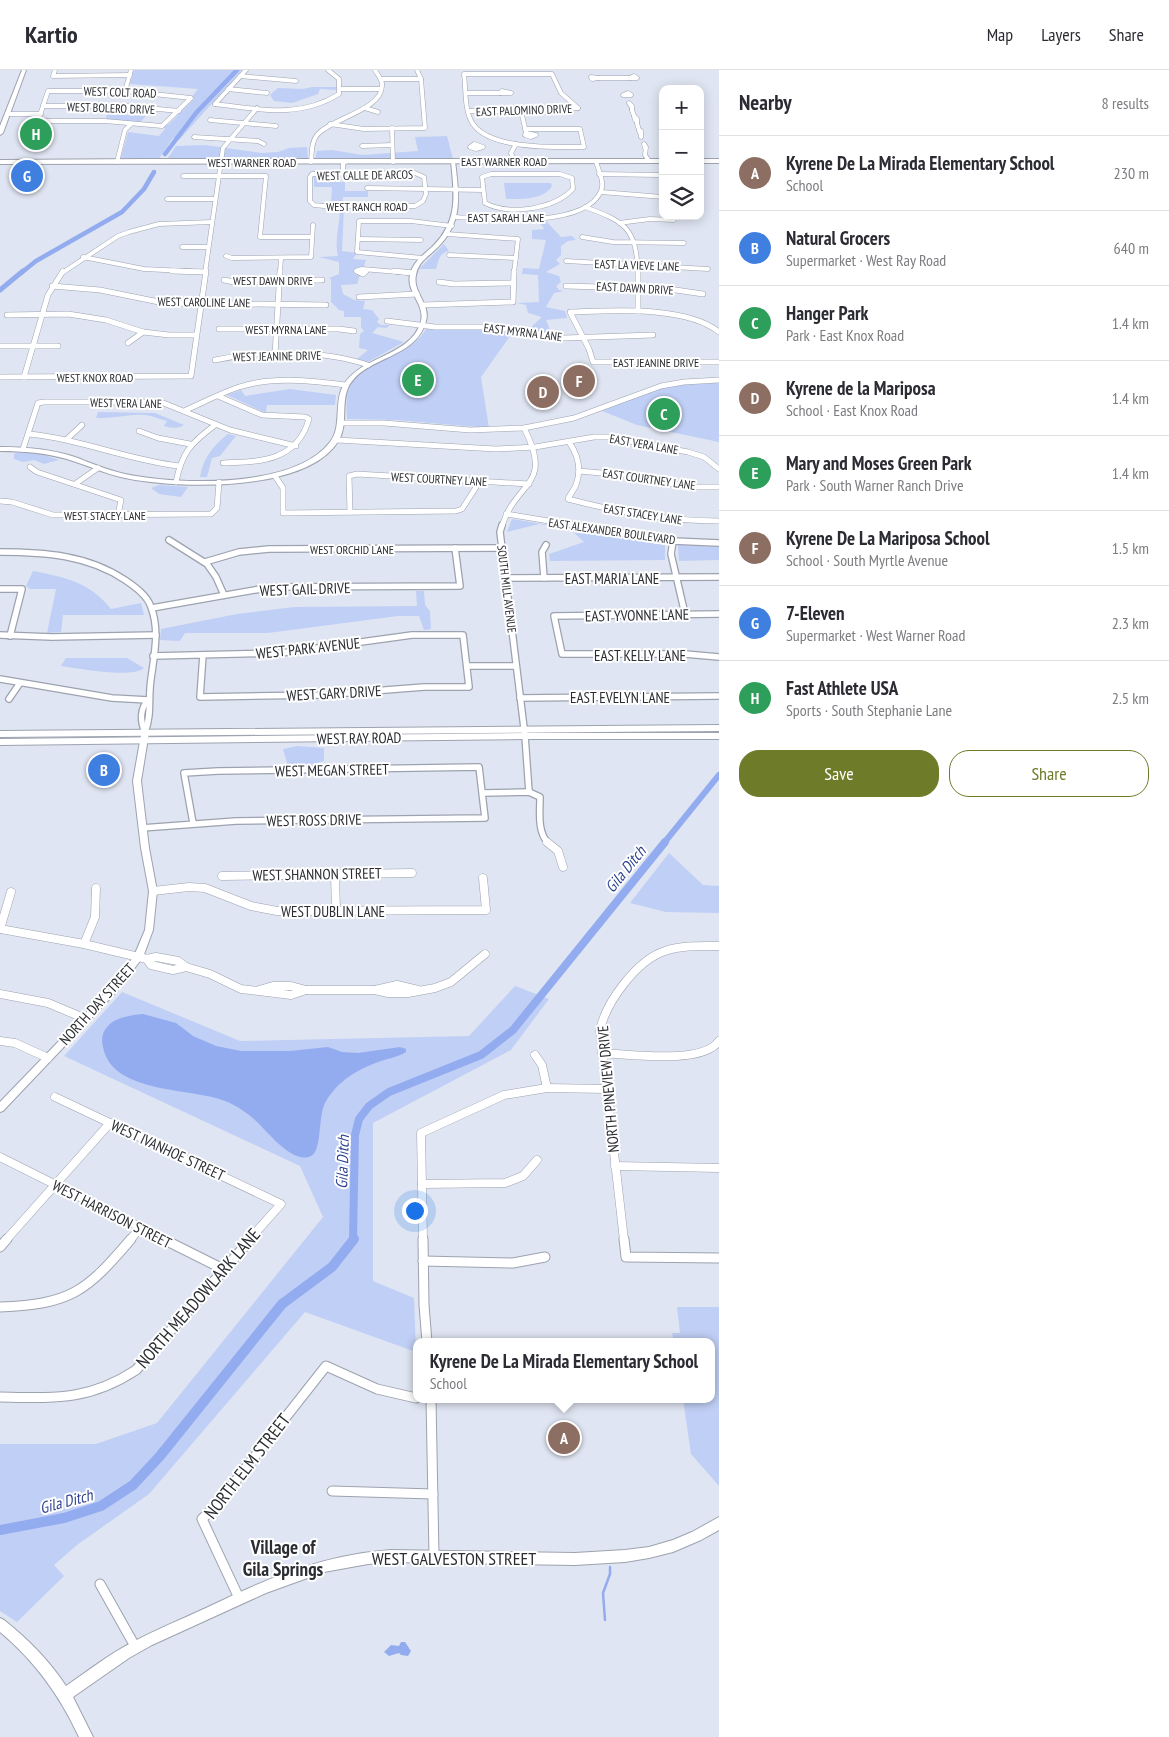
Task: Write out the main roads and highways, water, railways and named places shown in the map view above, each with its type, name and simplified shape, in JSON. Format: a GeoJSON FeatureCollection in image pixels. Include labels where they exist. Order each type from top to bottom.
{"type":"FeatureCollection","features":[{"type":"Feature","properties":{"kind":"main road"},"geometry":{"type":"LineString","coordinates":[[0,133],[24,70]]}},
{"type":"Feature","properties":{"kind":"main road","name":"EAST WARNER ROAD"},"geometry":{"type":"LineString","coordinates":[[345,162],[514,159],[659,161]]}},
{"type":"Feature","properties":{"kind":"main road"},"geometry":{"type":"LineString","coordinates":[[704,161],[719,161]]}},
{"type":"Feature","properties":{"kind":"main road","name":"WEST WARNER ROAD"},"geometry":{"type":"LineString","coordinates":[[0,162],[345,162]]}},
{"type":"Feature","properties":{"kind":"main road","name":"WEST RAY ROAD"},"geometry":{"type":"LineString","coordinates":[[0,734],[144,736],[719,728]]}},
{"type":"Feature","properties":{"kind":"main road","name":"WEST RAY ROAD"},"geometry":{"type":"LineString","coordinates":[[525,732],[719,736]]}},
{"type":"Feature","properties":{"kind":"main road","name":"WEST RAY ROAD"},"geometry":{"type":"LineString","coordinates":[[0,742],[144,736]]}},
{"type":"Feature","properties":{"kind":"water"},"geometry":{"type":"Polygon","coordinates":[[[143,1014],[176,1023],[193,1036],[216,1046],[241,1051],[290,1051],[328,1047],[342,1052],[358,1053],[400,1047],[406,1049],[406,1052],[364,1068],[336,1088],[323,1109],[317,1148],[311,1156],[304,1158],[289,1152],[250,1116],[228,1102],[213,1097],[156,1087],[137,1082],[121,1074],[110,1063],[103,1047],[103,1033],[115,1020],[143,1014]]]}},
{"type":"Feature","properties":{"kind":"water"},"geometry":{"type":"Polygon","coordinates":[[[401,1642],[405,1642],[411,1651],[408,1656],[399,1653],[389,1656],[384,1652],[391,1645],[399,1646],[401,1642]]]}},
{"type":"Feature","properties":{"kind":"waterway"},"geometry":{"type":"LineString","coordinates":[[165,154],[196,113],[237,70]]}},
{"type":"Feature","properties":{"kind":"waterway"},"geometry":{"type":"LineString","coordinates":[[21,273],[36,261],[122,212],[144,189],[154,172]]}},
{"type":"Feature","properties":{"kind":"waterway"},"geometry":{"type":"LineString","coordinates":[[0,290],[23,271]]}},
{"type":"Feature","properties":{"kind":"waterway","name":"Gila Ditch"},"geometry":{"type":"LineString","coordinates":[[664,843],[719,775]]}},
{"type":"Feature","properties":{"kind":"waterway","name":"Gila Ditch"},"geometry":{"type":"LineString","coordinates":[[353,1240],[355,1135],[359,1119],[369,1106],[389,1092],[481,1055],[513,1030],[665,842]]}},
{"type":"Feature","properties":{"kind":"waterway","name":"Gila Ditch"},"geometry":{"type":"LineString","coordinates":[[0,1530],[64,1518],[101,1506],[133,1485],[160,1456],[282,1304],[332,1267],[354,1239]]}},
{"type":"Feature","properties":{"kind":"waterway"},"geometry":{"type":"LineString","coordinates":[[605,1620],[603,1593],[610,1574],[610,1567]]}},
{"type":"Feature","properties":{"kind":"place","name":"Fast Athlete USA"},"geometry":{"type":"Point","coordinates":[36,134]}},
{"type":"Feature","properties":{"kind":"place","name":"7-Eleven"},"geometry":{"type":"Point","coordinates":[27,176]}},
{"type":"Feature","properties":{"kind":"place","name":"Mary and Moses Green Park"},"geometry":{"type":"Point","coordinates":[418,380]}},
{"type":"Feature","properties":{"kind":"place","name":"Kyrene De La Mariposa School"},"geometry":{"type":"Point","coordinates":[579,381]}},
{"type":"Feature","properties":{"kind":"place","name":"Kyrene de la Mariposa"},"geometry":{"type":"Point","coordinates":[543,392]}},
{"type":"Feature","properties":{"kind":"place","name":"Hanger Park"},"geometry":{"type":"Point","coordinates":[664,414]}},
{"type":"Feature","properties":{"kind":"place","name":"Natural Grocers"},"geometry":{"type":"Point","coordinates":[104,770]}},
{"type":"Feature","properties":{"kind":"place","name":"Kyrene De La Mirada Elementary School"},"geometry":{"type":"Point","coordinates":[564,1438]}},
{"type":"Feature","properties":{"kind":"district","name":"Village of Gila Springs"},"geometry":{"type":"Point","coordinates":[283,1558]}}]}
